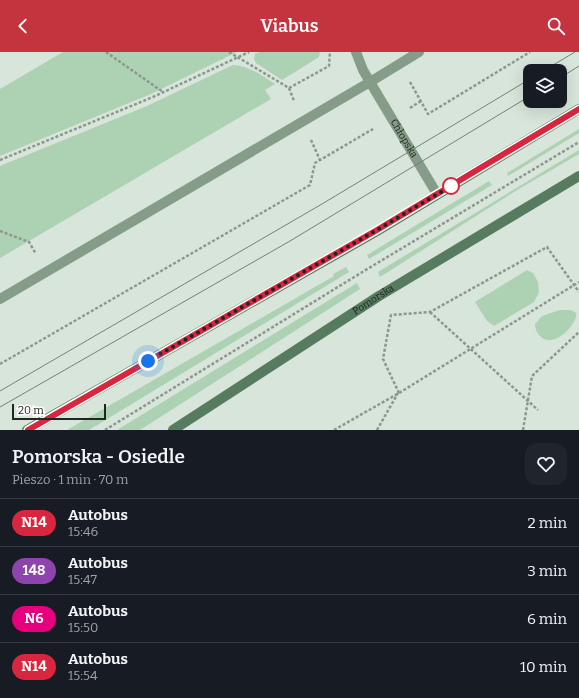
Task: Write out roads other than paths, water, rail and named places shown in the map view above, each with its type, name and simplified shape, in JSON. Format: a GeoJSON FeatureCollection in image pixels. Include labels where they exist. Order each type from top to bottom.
{"type":"FeatureCollection","features":[{"type":"Feature","properties":{"kind":"main road"},"geometry":{"type":"LineString","coordinates":[[28,430],[354,244],[579,109]]}},
{"type":"Feature","properties":{"kind":"main road","name":"Pomorska"},"geometry":{"type":"LineString","coordinates":[[173,430],[379,296],[579,176]]}},
{"type":"Feature","properties":{"kind":"street","name":"Chłopska"},"geometry":{"type":"LineString","coordinates":[[356,52],[363,70],[437,194]]}},
{"type":"Feature","properties":{"kind":"street"},"geometry":{"type":"LineString","coordinates":[[0,299],[419,52]]}},
{"type":"Feature","properties":{"kind":"tram line"},"geometry":{"type":"LineString","coordinates":[[555,64],[575,52]]}},
{"type":"Feature","properties":{"kind":"tram line"},"geometry":{"type":"LineString","coordinates":[[567,74],[579,66]]}},
{"type":"Feature","properties":{"kind":"tram line"},"geometry":{"type":"LineString","coordinates":[[0,391],[322,204],[523,83]]}},
{"type":"Feature","properties":{"kind":"tram line"},"geometry":{"type":"LineString","coordinates":[[0,407],[290,241],[523,100]]}}]}
